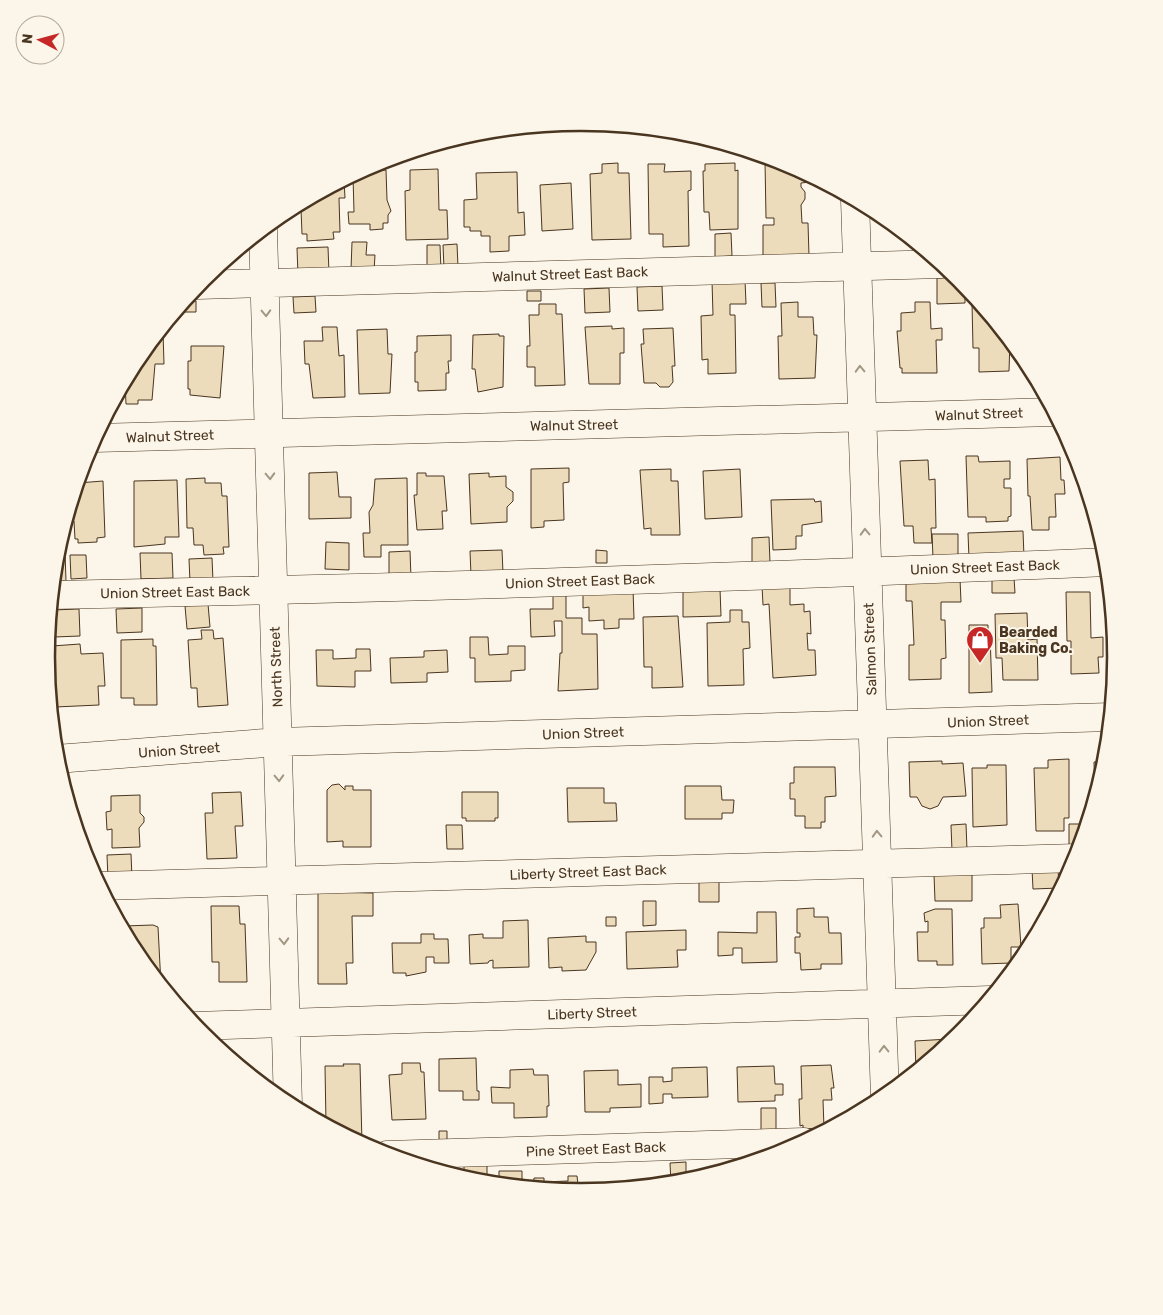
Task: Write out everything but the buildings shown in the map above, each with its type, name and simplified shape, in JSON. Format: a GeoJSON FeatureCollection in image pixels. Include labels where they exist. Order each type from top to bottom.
{"type":"FeatureCollection","features":[{"type":"Feature","properties":{"kind":"street","name":"Salmon Street"},"geometry":{"type":"LineString","coordinates":[[855,208],[885,1087]]}},
{"type":"Feature","properties":{"kind":"street","name":"North Street"},"geometry":{"type":"LineString","coordinates":[[263,238],[288,1094]]}},
{"type":"Feature","properties":{"kind":"street","name":"Walnut Street East Back"},"geometry":{"type":"LineString","coordinates":[[209,285],[931,264]]}},
{"type":"Feature","properties":{"kind":"street","name":"Walnut Street"},"geometry":{"type":"LineString","coordinates":[[103,438],[1047,412]]}},
{"type":"Feature","properties":{"kind":"street","name":"Union Street East Back"},"geometry":{"type":"LineString","coordinates":[[59,595],[867,572],[1099,562]]}},
{"type":"Feature","properties":{"kind":"street","name":"Union Street"},"geometry":{"type":"LineString","coordinates":[[65,759],[278,742],[1104,717]]}},
{"type":"Feature","properties":{"kind":"street","name":"Liberty Street East Back"},"geometry":{"type":"LineString","coordinates":[[107,886],[1068,858]]}},
{"type":"Feature","properties":{"kind":"street","name":"Liberty Street"},"geometry":{"type":"LineString","coordinates":[[205,1026],[981,1000]]}},
{"type":"Feature","properties":{"kind":"street","name":"Pine Street East Back"},"geometry":{"type":"LineString","coordinates":[[408,1154],[786,1143]]}},
{"type":"Feature","properties":{"kind":"place","name":"Bearded Baking Co."},"geometry":{"type":"Point","coordinates":[980,664]}}]}
